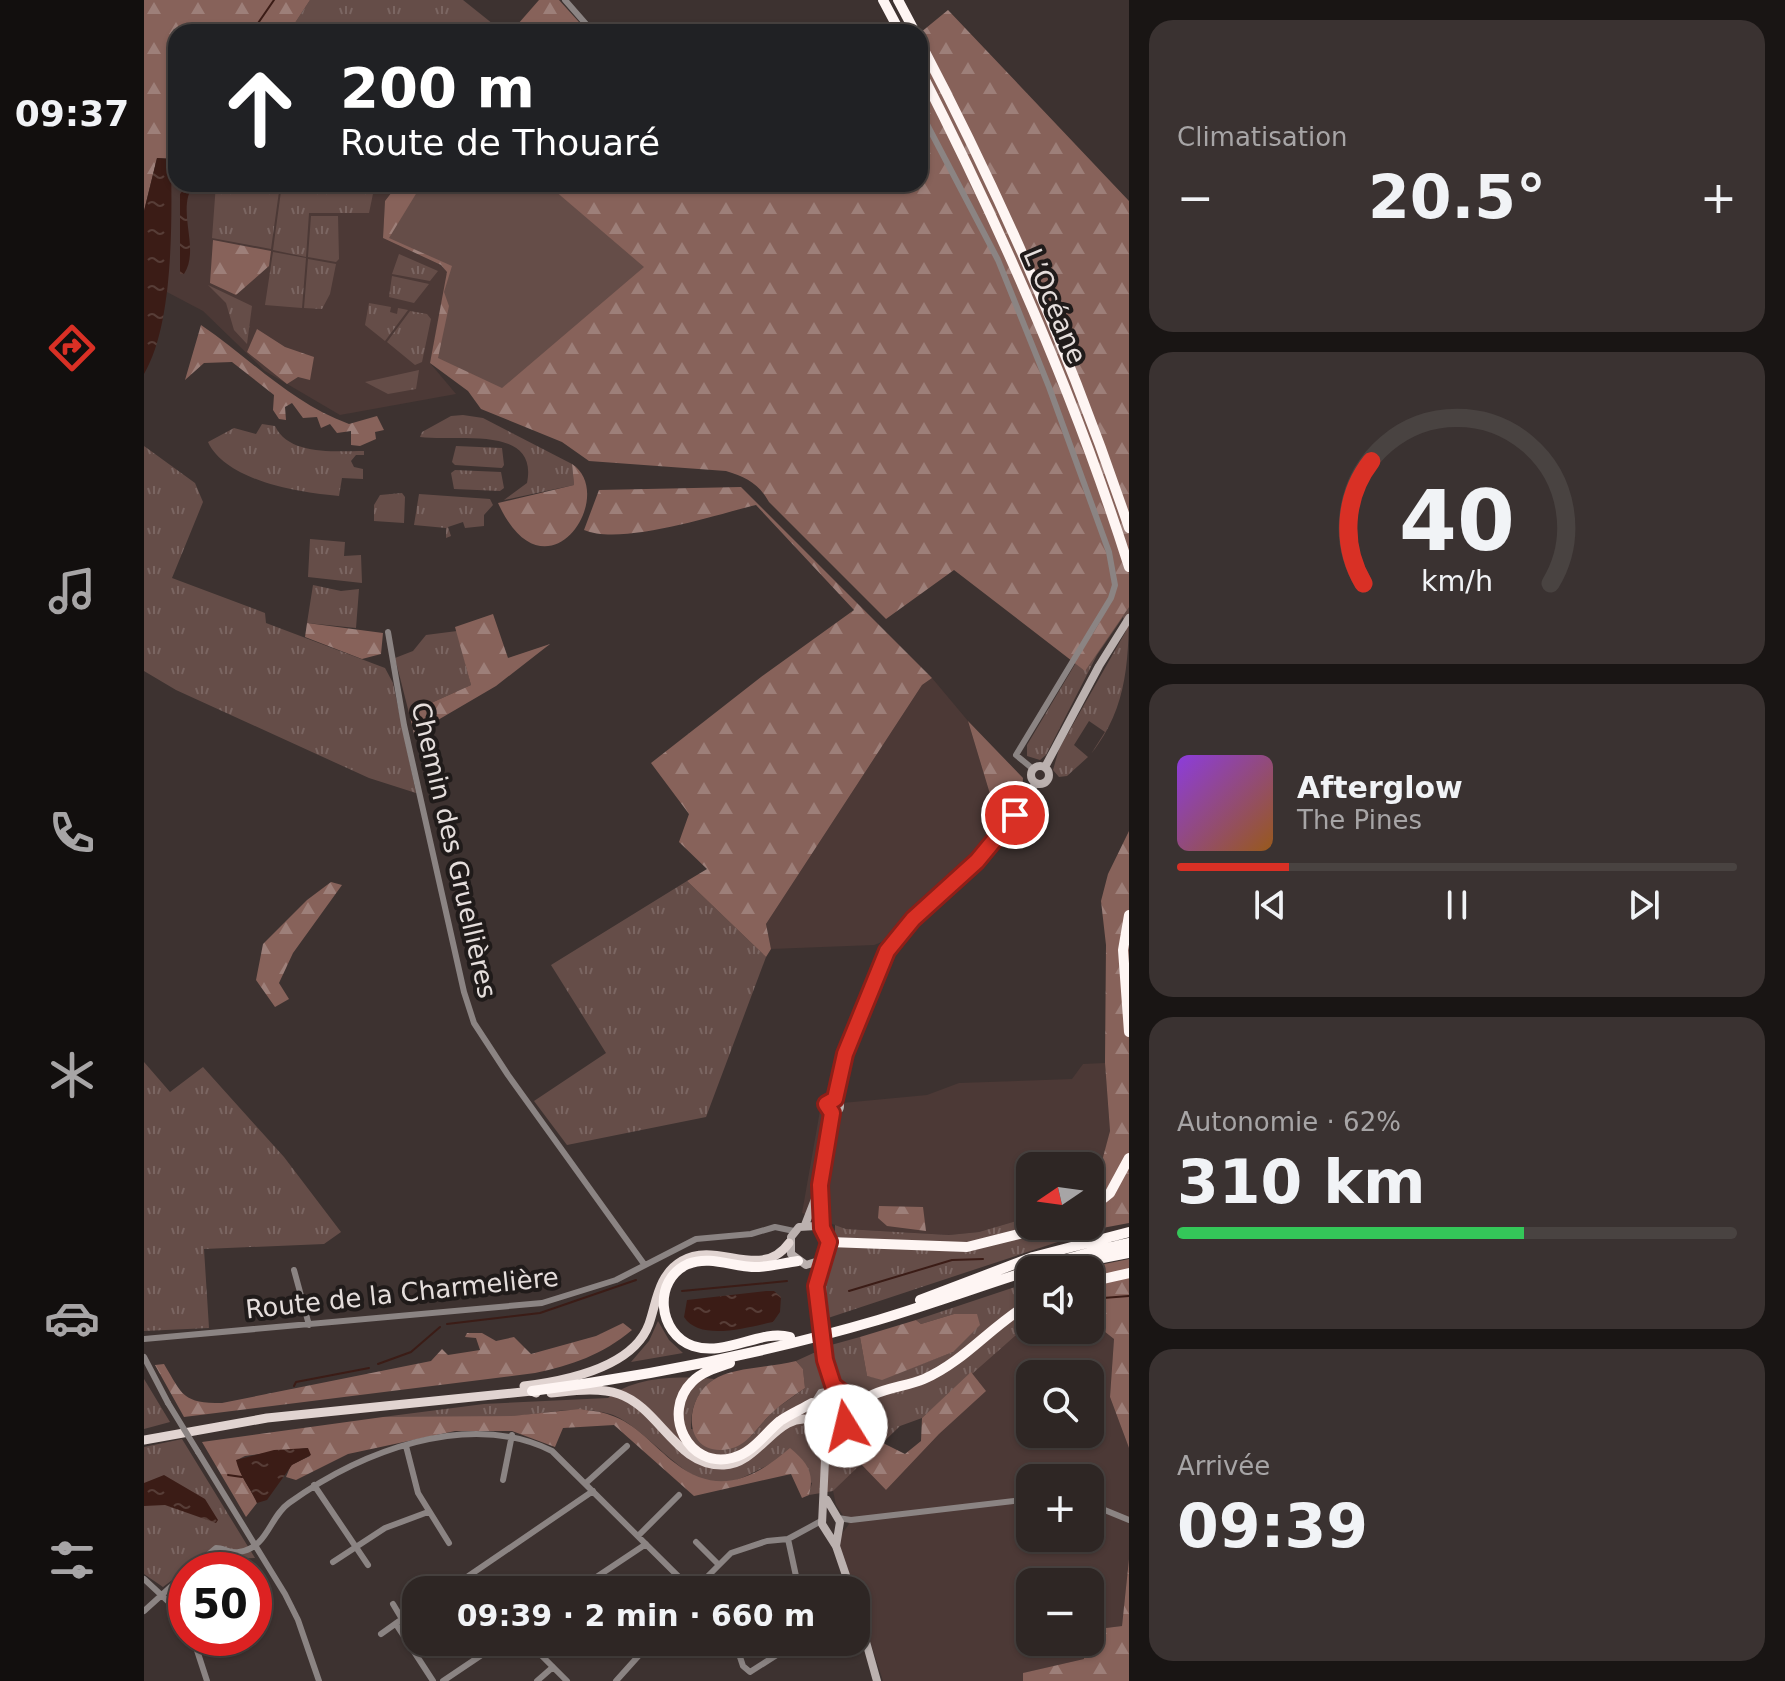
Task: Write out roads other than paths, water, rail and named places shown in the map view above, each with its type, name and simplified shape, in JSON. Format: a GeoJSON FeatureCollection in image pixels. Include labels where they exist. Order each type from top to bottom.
{"type":"FeatureCollection","features":[{"type":"Feature","properties":{"kind":"highway"},"geometry":{"type":"LineString","coordinates":[[883,0],[896,24]]}},
{"type":"Feature","properties":{"kind":"highway"},"geometry":{"type":"LineString","coordinates":[[898,0],[911,24]]}},
{"type":"Feature","properties":{"kind":"highway","name":"L’Océane"},"geometry":{"type":"LineString","coordinates":[[928,59],[1036,285],[1077,385],[1129,528]]}},
{"type":"Feature","properties":{"kind":"highway","name":"L’Océane"},"geometry":{"type":"LineString","coordinates":[[928,86],[991,215],[1041,328],[1091,454],[1129,567]]}},
{"type":"Feature","properties":{"kind":"highway"},"geometry":{"type":"LineString","coordinates":[[1129,915],[1123,950],[1129,1032]]}},
{"type":"Feature","properties":{"kind":"highway"},"geometry":{"type":"LineString","coordinates":[[1129,935],[1129,972]]}},
{"type":"Feature","properties":{"kind":"highway"},"geometry":{"type":"LineString","coordinates":[[1104,1198],[1110,1193],[1129,1158]]}},
{"type":"Feature","properties":{"kind":"highway"},"geometry":{"type":"LineString","coordinates":[[548,1383],[702,1358],[790,1337],[921,1299],[1042,1254],[1129,1232]]}},
{"type":"Feature","properties":{"kind":"highway"},"geometry":{"type":"LineString","coordinates":[[829,1242],[967,1247],[1016,1235]]}},
{"type":"Feature","properties":{"kind":"highway"},"geometry":{"type":"LineString","coordinates":[[532,1391],[750,1353],[878,1320],[1003,1278],[1129,1243]]}},
{"type":"Feature","properties":{"kind":"highway"},"geometry":{"type":"LineString","coordinates":[[1104,1258],[1129,1253]]}},
{"type":"Feature","properties":{"kind":"highway"},"geometry":{"type":"LineString","coordinates":[[790,1337],[700,1347],[677,1336],[664,1315],[663,1303],[669,1282],[687,1265],[713,1261],[753,1267],[799,1262]]}},
{"type":"Feature","properties":{"kind":"highway"},"geometry":{"type":"LineString","coordinates":[[1104,1279],[1129,1273]]}},
{"type":"Feature","properties":{"kind":"highway"},"geometry":{"type":"LineString","coordinates":[[1003,1278],[1016,1276]]}},
{"type":"Feature","properties":{"kind":"highway"},"geometry":{"type":"LineString","coordinates":[[852,1412],[872,1395],[921,1380],[947,1368],[1016,1314]]}},
{"type":"Feature","properties":{"kind":"highway"},"geometry":{"type":"LineString","coordinates":[[750,1353],[705,1373],[692,1382],[681,1399],[680,1427],[691,1448],[720,1460],[735,1457],[748,1451],[785,1418],[812,1403]]}},
{"type":"Feature","properties":{"kind":"main road"},"geometry":{"type":"LineString","coordinates":[[805,1225],[820,1185],[832,1113],[840,1109],[835,1099],[845,1054],[887,951],[913,919],[990,847],[1036,783],[1048,780],[1045,767],[1129,618]]}},
{"type":"Feature","properties":{"kind":"main road"},"geometry":{"type":"LineString","coordinates":[[1036,783],[1031,777],[1033,769],[1045,767]]}},
{"type":"Feature","properties":{"kind":"main road"},"geometry":{"type":"LineString","coordinates":[[820,1185],[822,1228],[829,1242],[816,1286],[826,1364],[837,1390],[847,1396],[852,1412],[830,1444],[825,1460]]}},
{"type":"Feature","properties":{"kind":"main road"},"geometry":{"type":"LineString","coordinates":[[144,1440],[344,1404],[548,1383],[553,1378],[606,1366],[631,1350],[649,1324],[662,1282],[683,1260],[713,1255],[764,1261],[776,1257],[789,1243],[794,1231],[805,1225],[822,1228]]}},
{"type":"Feature","properties":{"kind":"main road"},"geometry":{"type":"LineString","coordinates":[[789,1243],[816,1286]]}},
{"type":"Feature","properties":{"kind":"main road"},"geometry":{"type":"LineString","coordinates":[[799,1262],[812,1265],[822,1260]]}},
{"type":"Feature","properties":{"kind":"main road"},"geometry":{"type":"LineString","coordinates":[[826,1364],[821,1393],[812,1403],[825,1460],[825,1495],[846,1576]]}},
{"type":"Feature","properties":{"kind":"main road"},"geometry":{"type":"LineString","coordinates":[[821,1393],[837,1390]]}},
{"type":"Feature","properties":{"kind":"main road"},"geometry":{"type":"LineString","coordinates":[[267,1418],[532,1391],[537,1394],[618,1393],[644,1410],[693,1456],[725,1465],[749,1458],[789,1422],[807,1418],[830,1431],[842,1429]]}},
{"type":"Feature","properties":{"kind":"main road"},"geometry":{"type":"LineString","coordinates":[[870,1656],[877,1681]]}},
{"type":"Feature","properties":{"kind":"street"},"geometry":{"type":"LineString","coordinates":[[565,0],[586,24]]}},
{"type":"Feature","properties":{"kind":"street"},"geometry":{"type":"LineString","coordinates":[[928,126],[998,260],[1074,453],[1114,570],[1111,598],[1016,755],[1033,769]]}},
{"type":"Feature","properties":{"kind":"street","name":"Chemin des Gruellières"},"geometry":{"type":"LineString","coordinates":[[388,632],[404,725],[464,992],[474,1023],[644,1264]]}},
{"type":"Feature","properties":{"kind":"street","name":"Route de la Charmelière"},"geometry":{"type":"LineString","coordinates":[[144,1339],[542,1303],[596,1288],[696,1239],[751,1234],[775,1227],[794,1231]]}},
{"type":"Feature","properties":{"kind":"street"},"geometry":{"type":"LineString","coordinates":[[294,1270],[309,1325]]}},
{"type":"Feature","properties":{"kind":"street"},"geometry":{"type":"LineString","coordinates":[[144,1357],[168,1403],[298,1620],[319,1681]]}},
{"type":"Feature","properties":{"kind":"street"},"geometry":{"type":"LineString","coordinates":[[211,1552],[216,1548],[239,1552],[265,1539],[280,1510],[314,1485],[356,1464],[406,1446],[483,1433],[512,1435],[552,1451],[679,1576]]}},
{"type":"Feature","properties":{"kind":"street"},"geometry":{"type":"LineString","coordinates":[[503,1480],[512,1435]]}},
{"type":"Feature","properties":{"kind":"street"},"geometry":{"type":"LineString","coordinates":[[406,1446],[418,1493],[449,1543]]}},
{"type":"Feature","properties":{"kind":"street"},"geometry":{"type":"LineString","coordinates":[[586,1483],[627,1446]]}},
{"type":"Feature","properties":{"kind":"street"},"geometry":{"type":"LineString","coordinates":[[314,1485],[368,1565]]}},
{"type":"Feature","properties":{"kind":"street"},"geometry":{"type":"LineString","coordinates":[[470,1576],[593,1491]]}},
{"type":"Feature","properties":{"kind":"street"},"geometry":{"type":"LineString","coordinates":[[638,1536],[679,1495]]}},
{"type":"Feature","properties":{"kind":"street"},"geometry":{"type":"LineString","coordinates":[[705,1576],[731,1553],[767,1541],[788,1539],[812,1527],[1016,1501]]}},
{"type":"Feature","properties":{"kind":"street"},"geometry":{"type":"LineString","coordinates":[[1104,1510],[1129,1520]]}},
{"type":"Feature","properties":{"kind":"street"},"geometry":{"type":"LineString","coordinates":[[333,1562],[385,1528],[428,1512]]}},
{"type":"Feature","properties":{"kind":"street"},"geometry":{"type":"LineString","coordinates":[[788,1539],[796,1576]]}},
{"type":"Feature","properties":{"kind":"street"},"geometry":{"type":"LineString","coordinates":[[696,1542],[717,1563]]}},
{"type":"Feature","properties":{"kind":"street"},"geometry":{"type":"LineString","coordinates":[[598,1576],[646,1544]]}},
{"type":"Feature","properties":{"kind":"street"},"geometry":{"type":"LineString","coordinates":[[144,1579],[168,1600]]}},
{"type":"Feature","properties":{"kind":"street"},"geometry":{"type":"LineString","coordinates":[[144,1611],[168,1588]]}},
{"type":"Feature","properties":{"kind":"street"},"geometry":{"type":"LineString","coordinates":[[381,1634],[402,1619],[393,1604]]}},
{"type":"Feature","properties":{"kind":"street"},"geometry":{"type":"LineString","coordinates":[[396,1624],[433,1681]]}},
{"type":"Feature","properties":{"kind":"street"},"geometry":{"type":"LineString","coordinates":[[199,1656],[207,1681]]}},
{"type":"Feature","properties":{"kind":"street"},"geometry":{"type":"LineString","coordinates":[[443,1681],[480,1656]]}},
{"type":"Feature","properties":{"kind":"street"},"geometry":{"type":"LineString","coordinates":[[542,1656],[567,1681]]}},
{"type":"Feature","properties":{"kind":"street"},"geometry":{"type":"LineString","coordinates":[[616,1681],[638,1656]]}},
{"type":"Feature","properties":{"kind":"street"},"geometry":{"type":"LineString","coordinates":[[740,1656],[743,1666],[750,1672],[775,1656]]}},
{"type":"Feature","properties":{"kind":"street"},"geometry":{"type":"LineString","coordinates":[[537,1681],[553,1667]]}},
{"type":"Feature","properties":{"kind":"water"},"geometry":{"type":"Polygon","coordinates":[[[157,158],[168,159],[171,210],[166,300],[154,353],[144,374],[144,211],[157,158]]]}},
{"type":"Feature","properties":{"kind":"water"},"geometry":{"type":"Polygon","coordinates":[[[190,192],[187,217],[190,253],[184,274],[180,274],[180,194],[190,192]]]}},
{"type":"Feature","properties":{"kind":"water"},"geometry":{"type":"Polygon","coordinates":[[[774,1291],[781,1297],[780,1312],[773,1322],[713,1331],[691,1325],[684,1317],[687,1300],[774,1291]]]}},
{"type":"Feature","properties":{"kind":"water"},"geometry":{"type":"Polygon","coordinates":[[[308,1448],[311,1455],[292,1465],[267,1500],[257,1503],[236,1460],[274,1450],[308,1448]]]}},
{"type":"Feature","properties":{"kind":"water"},"geometry":{"type":"Polygon","coordinates":[[[164,1475],[205,1499],[218,1520],[216,1523],[165,1505],[144,1506],[144,1483],[164,1475]]]}},
{"type":"Feature","properties":{"kind":"waterway"},"geometry":{"type":"LineString","coordinates":[[258,24],[274,0]]}},
{"type":"Feature","properties":{"kind":"waterway"},"geometry":{"type":"LineString","coordinates":[[849,1291],[952,1260],[983,1259]]}},
{"type":"Feature","properties":{"kind":"waterway"},"geometry":{"type":"LineString","coordinates":[[447,1324],[540,1313],[636,1280]]}},
{"type":"Feature","properties":{"kind":"waterway"},"geometry":{"type":"LineString","coordinates":[[682,1291],[787,1281]]}},
{"type":"Feature","properties":{"kind":"waterway"},"geometry":{"type":"LineString","coordinates":[[1104,1298],[1129,1296]]}},
{"type":"Feature","properties":{"kind":"waterway"},"geometry":{"type":"LineString","coordinates":[[378,1364],[411,1352],[440,1327]]}},
{"type":"Feature","properties":{"kind":"waterway"},"geometry":{"type":"LineString","coordinates":[[294,1386],[296,1382],[369,1368]]}},
{"type":"Feature","properties":{"kind":"waterway"},"geometry":{"type":"LineString","coordinates":[[228,1475],[242,1477]]}}]}
